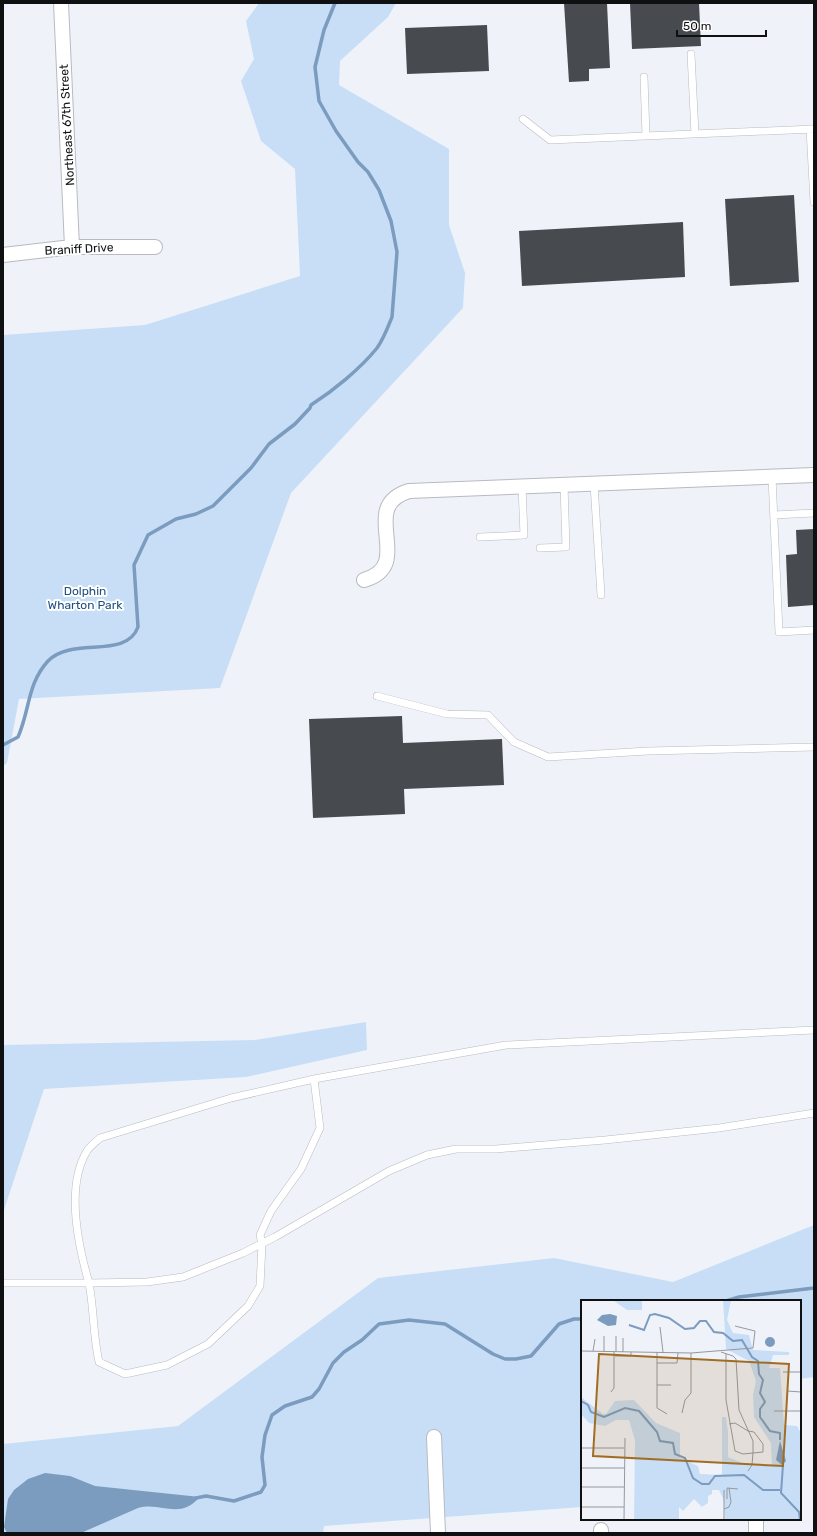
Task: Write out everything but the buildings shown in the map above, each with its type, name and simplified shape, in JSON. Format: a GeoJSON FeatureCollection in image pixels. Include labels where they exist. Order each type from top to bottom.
{"type":"FeatureCollection","features":[{"type":"Feature","properties":{"kind":"street","name":"Northeast 67th Street"},"geometry":{"type":"LineString","coordinates":[[61,3],[72,247]]}},
{"type":"Feature","properties":{"kind":"street","name":"Braniff Drive"},"geometry":{"type":"LineString","coordinates":[[3,255],[72,247],[155,247]]}},
{"type":"Feature","properties":{"kind":"street"},"geometry":{"type":"LineString","coordinates":[[364,580],[374,577],[383,570],[387,561],[385,516],[389,503],[398,494],[409,491],[814,475]]}},
{"type":"Feature","properties":{"kind":"street"},"geometry":{"type":"LineString","coordinates":[[434,1437],[438,1533]]}},
{"type":"Feature","properties":{"kind":"street"},"geometry":{"type":"LineString","coordinates":[[756,1520],[756,1533]]}},
{"type":"Feature","properties":{"kind":"lane"},"geometry":{"type":"LineString","coordinates":[[691,54],[695,134]]}},
{"type":"Feature","properties":{"kind":"lane"},"geometry":{"type":"LineString","coordinates":[[644,77],[646,136]]}},
{"type":"Feature","properties":{"kind":"lane"},"geometry":{"type":"LineString","coordinates":[[523,119],[550,140],[812,129],[814,202]]}},
{"type":"Feature","properties":{"kind":"lane"},"geometry":{"type":"LineString","coordinates":[[772,477],[779,632],[814,630]]}},
{"type":"Feature","properties":{"kind":"lane"},"geometry":{"type":"LineString","coordinates":[[594,484],[601,595]]}},
{"type":"Feature","properties":{"kind":"lane"},"geometry":{"type":"LineString","coordinates":[[540,548],[566,547],[564,485]]}},
{"type":"Feature","properties":{"kind":"lane"},"geometry":{"type":"LineString","coordinates":[[480,536],[524,535],[522,487]]}},
{"type":"Feature","properties":{"kind":"lane"},"geometry":{"type":"LineString","coordinates":[[774,515],[814,513]]}},
{"type":"Feature","properties":{"kind":"lane"},"geometry":{"type":"LineString","coordinates":[[377,696],[447,714],[488,715],[514,742],[548,757],[648,751],[814,747]]}},
{"type":"Feature","properties":{"kind":"lane"},"geometry":{"type":"LineString","coordinates":[[314,1079],[320,1128],[301,1169],[271,1210],[260,1235],[262,1244],[260,1286],[248,1306],[208,1344],[167,1365],[125,1374],[99,1362],[96,1347],[93,1306],[89,1283],[83,1263],[75,1208],[78,1174],[88,1150],[100,1138],[231,1098],[314,1079],[506,1045],[814,1030]]}},
{"type":"Feature","properties":{"kind":"lane"},"geometry":{"type":"LineString","coordinates":[[3,1283],[147,1282],[183,1277],[262,1244],[300,1224],[389,1171],[427,1155],[456,1149],[496,1149],[719,1128],[814,1113]]}},
{"type":"Feature","properties":{"kind":"green space","name":"Dolphin Wharton Park"},"geometry":{"type":"Polygon","coordinates":[[[259,3],[396,3],[388,17],[340,61],[339,85],[449,149],[449,225],[465,273],[463,308],[291,493],[220,688],[19,699],[7,763],[3,766],[3,335],[145,325],[300,276],[295,169],[261,141],[241,81],[254,59],[246,21],[259,3]]]}},
{"type":"Feature","properties":{"kind":"green space"},"geometry":{"type":"Polygon","coordinates":[[[366,1022],[367,1050],[246,1077],[44,1089],[3,1213],[3,1045],[255,1040],[366,1022]]]}},
{"type":"Feature","properties":{"kind":"green space"},"geometry":{"type":"Polygon","coordinates":[[[814,1225],[814,1377],[801,1379],[801,1300],[581,1300],[581,1507],[324,1526],[323,1533],[3,1533],[3,1444],[178,1426],[378,1278],[554,1258],[673,1282],[814,1225]]]}},
{"type":"Feature","properties":{"kind":"shaded area"},"geometry":{"type":"Polygon","coordinates":[[[45,1473],[70,1476],[95,1486],[200,1497],[192,1504],[184,1508],[138,1508],[81,1533],[7,1533],[4,1527],[8,1499],[14,1490],[28,1479],[45,1473]]]}},
{"type":"Feature","properties":{"kind":"waterway"},"geometry":{"type":"LineString","coordinates":[[3,745],[18,737],[32,688],[41,670],[48,661],[58,654],[70,650],[111,646],[122,643],[132,637],[138,627],[134,565],[148,535],[176,519],[196,514],[213,506],[251,468],[269,444],[295,424],[311,405],[363,364],[377,348],[385,333],[392,317],[397,252],[391,221],[379,190],[368,172],[358,162],[336,131],[319,101],[315,67],[324,30],[335,3]]}},
{"type":"Feature","properties":{"kind":"waterway"},"geometry":{"type":"LineString","coordinates":[[729,1300],[739,1297],[814,1288]]}},
{"type":"Feature","properties":{"kind":"waterway"},"geometry":{"type":"LineString","coordinates":[[196,1498],[206,1496],[234,1501],[261,1492],[265,1485],[262,1457],[265,1435],[272,1415],[285,1406],[312,1397],[319,1389],[333,1363],[344,1352],[362,1340],[379,1324],[409,1320],[445,1324],[493,1354],[505,1359],[516,1359],[531,1356],[559,1324],[574,1319],[581,1319]]}}]}
